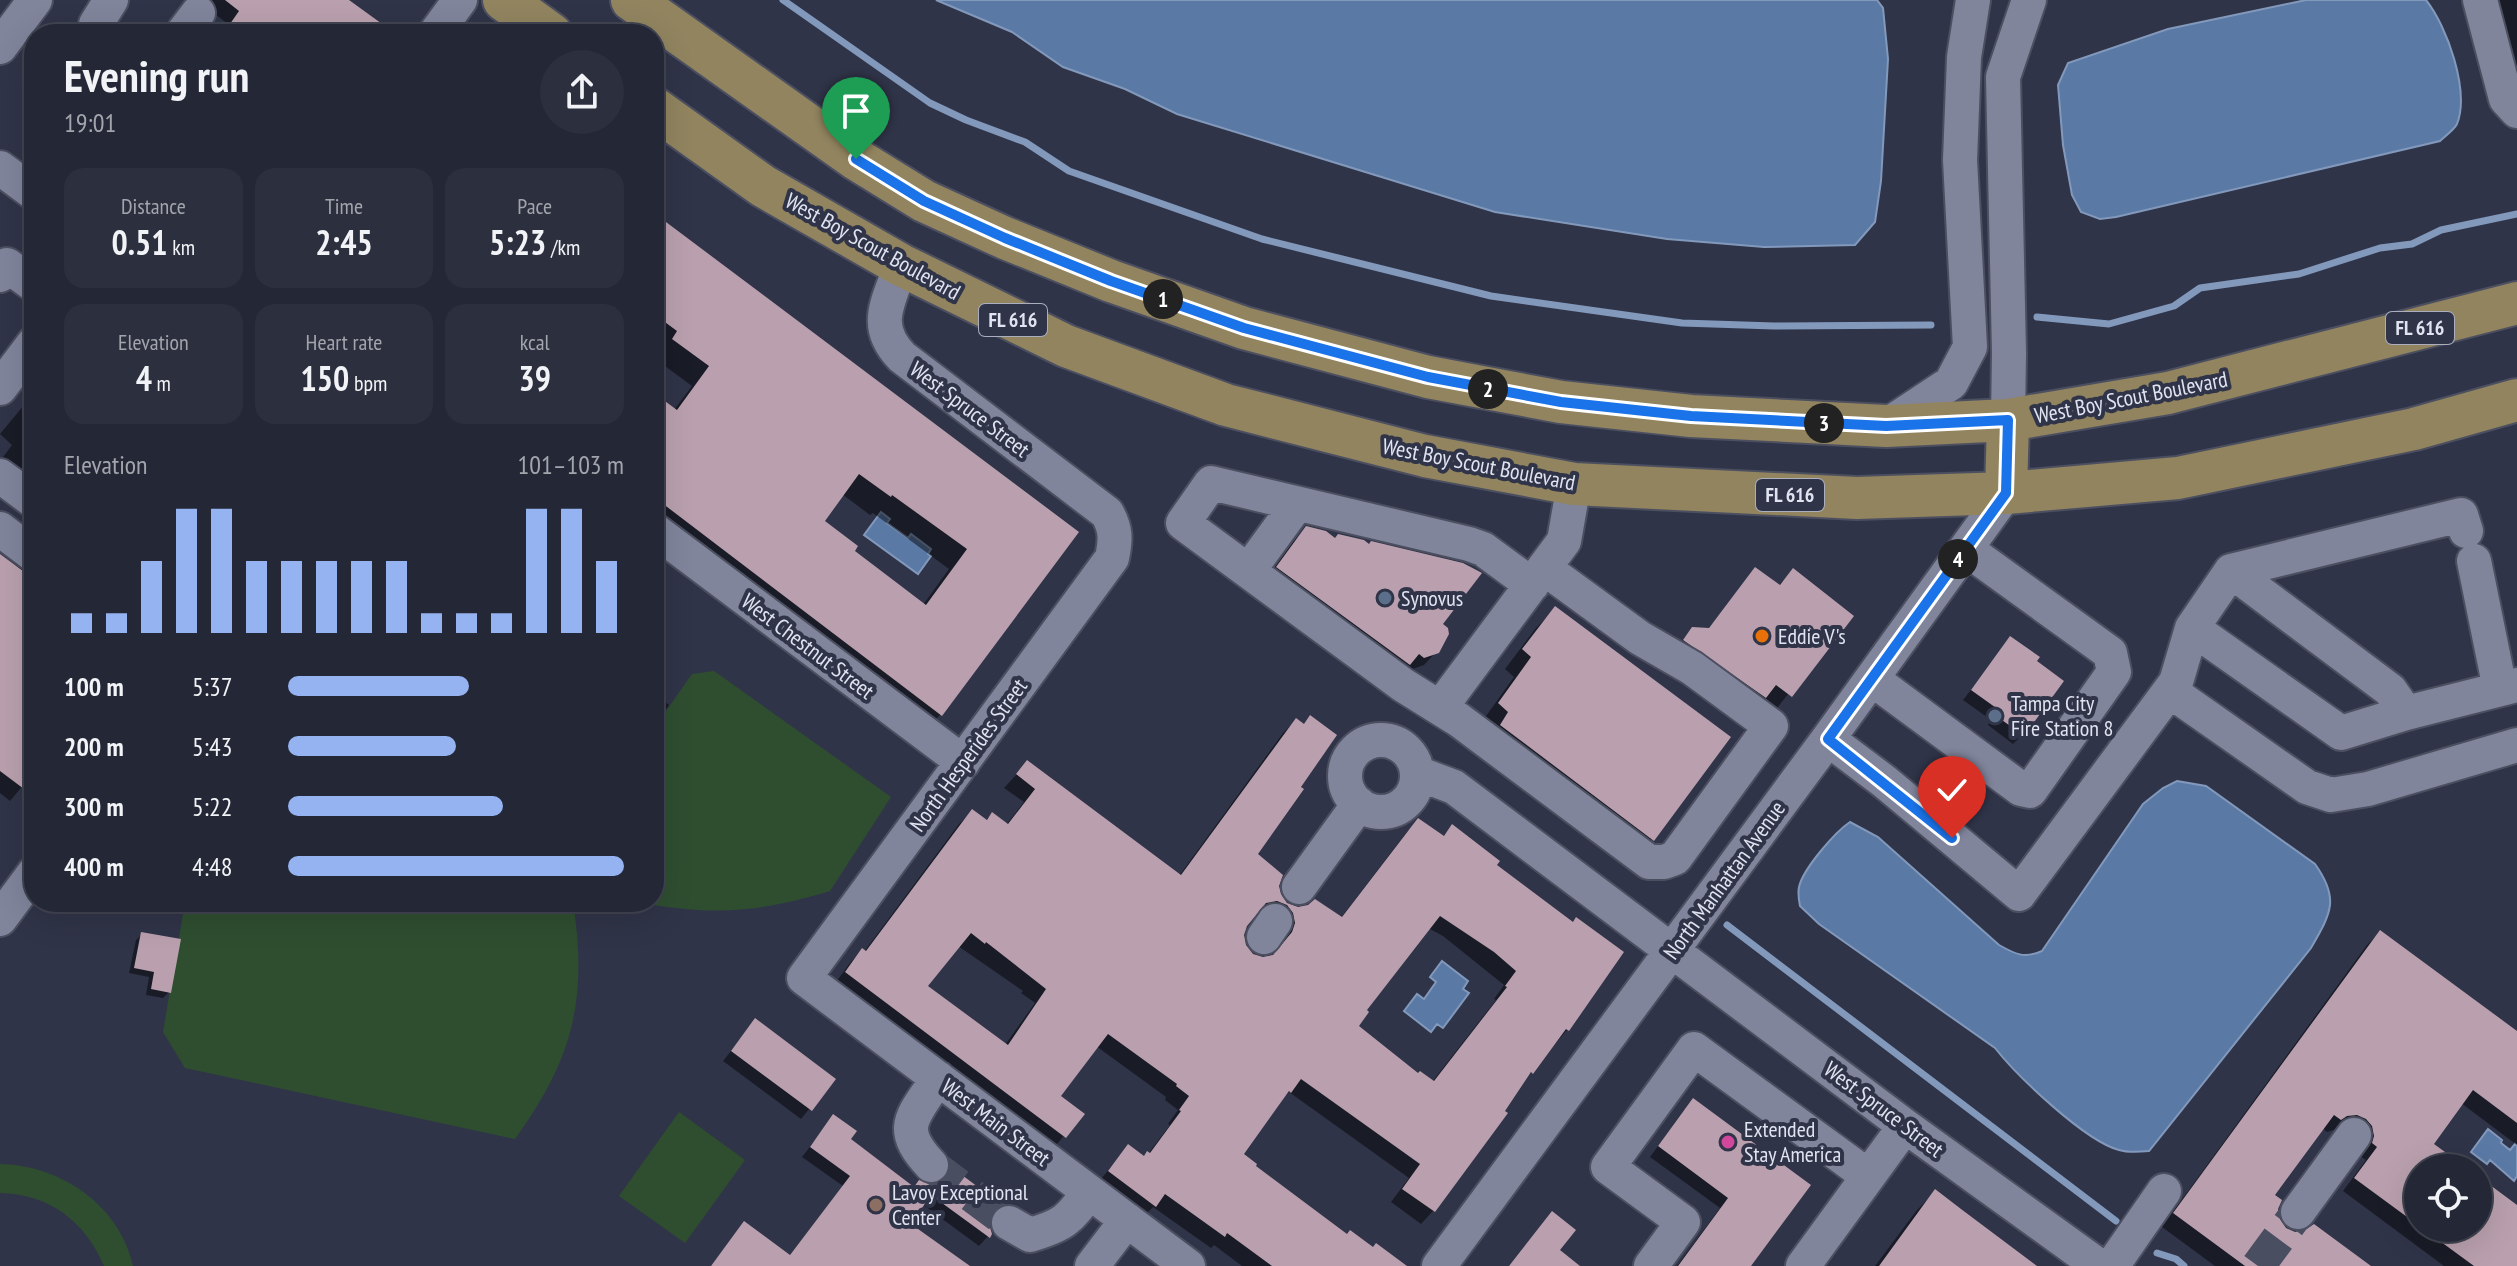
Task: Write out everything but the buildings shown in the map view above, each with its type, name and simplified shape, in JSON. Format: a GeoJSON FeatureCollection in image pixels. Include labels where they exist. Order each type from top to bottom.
{"type":"FeatureCollection","features":[{"type":"Feature","properties":{"kind":"main road"},"geometry":{"type":"LineString","coordinates":[[504,0],[537,24]]}},
{"type":"Feature","properties":{"kind":"main road","name":"West Boy Scout Boulevard"},"geometry":{"type":"LineString","coordinates":[[632,0],[652,24]]}},
{"type":"Feature","properties":{"kind":"main road","name":"West Boy Scout Boulevard"},"geometry":{"type":"LineString","coordinates":[[664,37],[924,201],[1005,238],[1111,281],[1244,328],[1428,377],[1561,402],[1691,416],[1886,426],[2008,420],[2168,393],[2517,303]]}},
{"type":"Feature","properties":{"kind":"main road","name":"West Boy Scout Boulevard"},"geometry":{"type":"LineString","coordinates":[[664,115],[763,186],[901,265],[1066,346],[1226,405],[1425,456],[1574,484],[1857,498],[2006,493],[2178,478],[2414,429],[2517,400]]}},
{"type":"Feature","properties":{"kind":"main road"},"geometry":{"type":"LineString","coordinates":[[2006,493],[2008,420]]}},
{"type":"Feature","properties":{"kind":"street"},"geometry":{"type":"LineString","coordinates":[[0,47],[35,0]]}},
{"type":"Feature","properties":{"kind":"street"},"geometry":{"type":"LineString","coordinates":[[442,24],[460,0]]}},
{"type":"Feature","properties":{"kind":"street"},"geometry":{"type":"LineString","coordinates":[[1886,426],[1951,383],[1970,347],[1960,160],[1964,57],[1973,0]]}},
{"type":"Feature","properties":{"kind":"street"},"geometry":{"type":"LineString","coordinates":[[2008,420],[2003,77],[2029,0]]}},
{"type":"Feature","properties":{"kind":"street"},"geometry":{"type":"LineString","coordinates":[[2480,0],[2506,99],[2517,111]]}},
{"type":"Feature","properties":{"kind":"street"},"geometry":{"type":"LineString","coordinates":[[0,168],[24,186]]}},
{"type":"Feature","properties":{"kind":"street"},"geometry":{"type":"LineString","coordinates":[[0,275],[7,265],[24,278]]}},
{"type":"Feature","properties":{"kind":"street","name":"West Spruce Street"},"geometry":{"type":"LineString","coordinates":[[901,265],[885,316],[884,334],[891,346],[1107,513],[1114,526]]}},
{"type":"Feature","properties":{"kind":"street"},"geometry":{"type":"LineString","coordinates":[[0,388],[24,356]]}},
{"type":"Feature","properties":{"kind":"street"},"geometry":{"type":"LineString","coordinates":[[2468,414],[2517,418]]}},
{"type":"Feature","properties":{"kind":"street"},"geometry":{"type":"LineString","coordinates":[[0,476],[24,494]]}},
{"type":"Feature","properties":{"kind":"street"},"geometry":{"type":"LineString","coordinates":[[1211,483],[1297,504],[1483,549],[1538,577],[1692,668],[1771,726],[1728,784],[1684,823],[1675,858],[1649,862],[1183,523],[1211,483]]}},
{"type":"Feature","properties":{"kind":"street"},"geometry":{"type":"LineString","coordinates":[[1440,708],[1564,541],[1574,484]]}},
{"type":"Feature","properties":{"kind":"street","name":"North Manhattan Avenue"},"geometry":{"type":"LineString","coordinates":[[1439,1266],[2006,493]]}},
{"type":"Feature","properties":{"kind":"street"},"geometry":{"type":"LineString","coordinates":[[1249,570],[1297,504]]}},
{"type":"Feature","properties":{"kind":"street"},"geometry":{"type":"LineString","coordinates":[[0,507],[24,538]]}},
{"type":"Feature","properties":{"kind":"street"},"geometry":{"type":"LineString","coordinates":[[1828,739],[1885,782],[2019,894],[2176,682],[2192,628],[2231,571],[2461,515],[2509,687],[2341,733],[2192,628]]}},
{"type":"Feature","properties":{"kind":"street","name":"North Hesperides Street"},"geometry":{"type":"LineString","coordinates":[[804,978],[1112,558],[1116,540],[1114,526]]}},
{"type":"Feature","properties":{"kind":"street","name":"West Chestnut Street"},"geometry":{"type":"LineString","coordinates":[[664,533],[695,544],[733,573],[963,762]]}},
{"type":"Feature","properties":{"kind":"street"},"geometry":{"type":"LineString","coordinates":[[1872,679],[2021,789],[2030,791],[2114,672],[2110,653],[1966,549]]}},
{"type":"Feature","properties":{"kind":"street"},"geometry":{"type":"LineString","coordinates":[[2231,571],[2390,690],[2406,713]]}},
{"type":"Feature","properties":{"kind":"street"},"geometry":{"type":"LineString","coordinates":[[2170,691],[2307,787],[2331,795],[2368,789],[2517,745]]}},
{"type":"Feature","properties":{"kind":"street"},"geometry":{"type":"LineString","coordinates":[[1372,740],[1397,743],[1407,750],[1417,773],[1412,795],[1396,809],[1374,812],[1359,804],[1347,790],[1344,778],[1345,765],[1351,754],[1360,745],[1372,740]]}},
{"type":"Feature","properties":{"kind":"street","name":"West Spruce Street"},"geometry":{"type":"LineString","coordinates":[[1417,773],[1454,787],[1905,1126],[2099,1266]]}},
{"type":"Feature","properties":{"kind":"street"},"geometry":{"type":"LineString","coordinates":[[1728,784],[1772,816]]}},
{"type":"Feature","properties":{"kind":"street"},"geometry":{"type":"LineString","coordinates":[[1299,887],[1359,804]]}},
{"type":"Feature","properties":{"kind":"street"},"geometry":{"type":"LineString","coordinates":[[0,919],[24,887]]}},
{"type":"Feature","properties":{"kind":"street","name":"West Main Street"},"geometry":{"type":"LineString","coordinates":[[804,978],[938,1078],[1083,1201],[1127,1220],[1180,1264]]}},
{"type":"Feature","properties":{"kind":"street"},"geometry":{"type":"LineString","coordinates":[[1651,1266],[1683,1222],[1608,1167],[1694,1049],[1868,1176]]}},
{"type":"Feature","properties":{"kind":"street"},"geometry":{"type":"LineString","coordinates":[[931,1165],[914,1147],[910,1133],[912,1118],[938,1078]]}},
{"type":"Feature","properties":{"kind":"street"},"geometry":{"type":"LineString","coordinates":[[1803,1266],[1905,1126]]}},
{"type":"Feature","properties":{"kind":"street"},"geometry":{"type":"LineString","coordinates":[[2298,1212],[2354,1135]]}},
{"type":"Feature","properties":{"kind":"street"},"geometry":{"type":"LineString","coordinates":[[2112,1266],[2164,1191]]}},
{"type":"Feature","properties":{"kind":"street"},"geometry":{"type":"LineString","coordinates":[[1009,1223],[1030,1235],[1052,1229],[1069,1219],[1083,1201]]}},
{"type":"Feature","properties":{"kind":"street"},"geometry":{"type":"LineString","coordinates":[[1092,1266],[1127,1220]]}},
{"type":"Feature","properties":{"kind":"green space"},"geometry":{"type":"Polygon","coordinates":[[[714,671],[891,797],[830,891],[757,908],[712,910],[664,906],[664,714],[692,674],[714,671]]]}},
{"type":"Feature","properties":{"kind":"green space"},"geometry":{"type":"Polygon","coordinates":[[[183,912],[574,912],[578,969],[577,999],[571,1027],[551,1082],[515,1139],[185,1068],[163,1032],[183,912]]]}},
{"type":"Feature","properties":{"kind":"green space"},"geometry":{"type":"Polygon","coordinates":[[[679,1112],[745,1160],[685,1243],[619,1196],[679,1112]]]}},
{"type":"Feature","properties":{"kind":"green space"},"geometry":{"type":"Polygon","coordinates":[[[0,1164],[44,1172],[84,1192],[115,1224],[133,1266],[104,1266],[87,1236],[63,1213],[34,1198],[0,1193],[0,1164]]]}},
{"type":"Feature","properties":{"kind":"water"},"geometry":{"type":"Polygon","coordinates":[[[936,0],[1877,0],[1883,8],[1888,59],[1881,181],[1875,222],[1855,245],[1764,247],[1667,239],[1495,212],[1177,114],[1125,89],[1063,67],[1012,32],[936,0]]]}},
{"type":"Feature","properties":{"kind":"water"},"geometry":{"type":"Polygon","coordinates":[[[2306,0],[2426,0],[2442,26],[2458,77],[2460,110],[2454,128],[2440,141],[2116,217],[2100,219],[2081,212],[2072,195],[2063,145],[2058,85],[2068,63],[2168,29],[2306,0]]]}},
{"type":"Feature","properties":{"kind":"water"},"geometry":{"type":"Polygon","coordinates":[[[881,512],[890,519],[887,523],[908,538],[911,534],[931,549],[928,554],[931,556],[918,574],[864,535],[881,512]]]}},
{"type":"Feature","properties":{"kind":"water"},"geometry":{"type":"Polygon","coordinates":[[[2177,781],[2206,786],[2315,864],[2328,887],[2330,906],[2311,948],[2149,1151],[2119,1150],[2088,1134],[2035,1090],[1995,1048],[1819,924],[1800,906],[1799,887],[1802,879],[1828,842],[1850,822],[1878,837],[1999,945],[2030,955],[2042,951],[2143,804],[2177,781]]]}},
{"type":"Feature","properties":{"kind":"water"},"geometry":{"type":"Polygon","coordinates":[[[1442,961],[1468,981],[1463,989],[1469,993],[1443,1028],[1437,1024],[1431,1032],[1404,1011],[1417,994],[1424,999],[1436,982],[1430,977],[1442,961]]]}},
{"type":"Feature","properties":{"kind":"water"},"geometry":{"type":"Polygon","coordinates":[[[2488,1129],[2510,1150],[2515,1144],[2517,1146],[2517,1176],[2514,1181],[2492,1162],[2492,1154],[2471,1152],[2488,1129]]]}},
{"type":"Feature","properties":{"kind":"waterway"},"geometry":{"type":"LineString","coordinates":[[783,0],[930,103],[1025,142],[1069,171],[1262,239],[1491,296],[1682,323],[1931,325]]}},
{"type":"Feature","properties":{"kind":"waterway"},"geometry":{"type":"LineString","coordinates":[[2037,317],[2109,324],[2174,306],[2200,288],[2299,274],[2380,248],[2412,244],[2441,230],[2517,214]]}},
{"type":"Feature","properties":{"kind":"waterway"},"geometry":{"type":"LineString","coordinates":[[1727,925],[2116,1221]]}},
{"type":"Feature","properties":{"kind":"waterway"},"geometry":{"type":"LineString","coordinates":[[2157,1253],[2176,1259],[2184,1266]]}},
{"type":"Feature","properties":{"kind":"tunnel"},"geometry":{"type":"LineString","coordinates":[[931,1165],[1009,1223]]}},
{"type":"Feature","properties":{"kind":"tunnel"},"geometry":{"type":"LineString","coordinates":[[2258,1266],[2298,1212]]}},
{"type":"Feature","properties":{"kind":"place","name":"Synovus"},"geometry":{"type":"Point","coordinates":[1385,598]}},
{"type":"Feature","properties":{"kind":"place","name":"Eddie V's"},"geometry":{"type":"Point","coordinates":[1762,636]}},
{"type":"Feature","properties":{"kind":"place","name":"Tampa City Fire Station 8"},"geometry":{"type":"Point","coordinates":[1995,716]}},
{"type":"Feature","properties":{"kind":"place","name":"Extended Stay America"},"geometry":{"type":"Point","coordinates":[1728,1142]}},
{"type":"Feature","properties":{"kind":"place","name":"Lavoy Exceptional Center"},"geometry":{"type":"Point","coordinates":[876,1205]}},
{"type":"Feature","properties":{"kind":"route"},"geometry":{"type":"LineString","coordinates":[[856,159],[924,201],[1111,281],[1244,328],[1428,377],[1561,402],[1691,416],[1886,426],[2008,420],[2006,493],[1828,739],[1952,838]]}}]}
